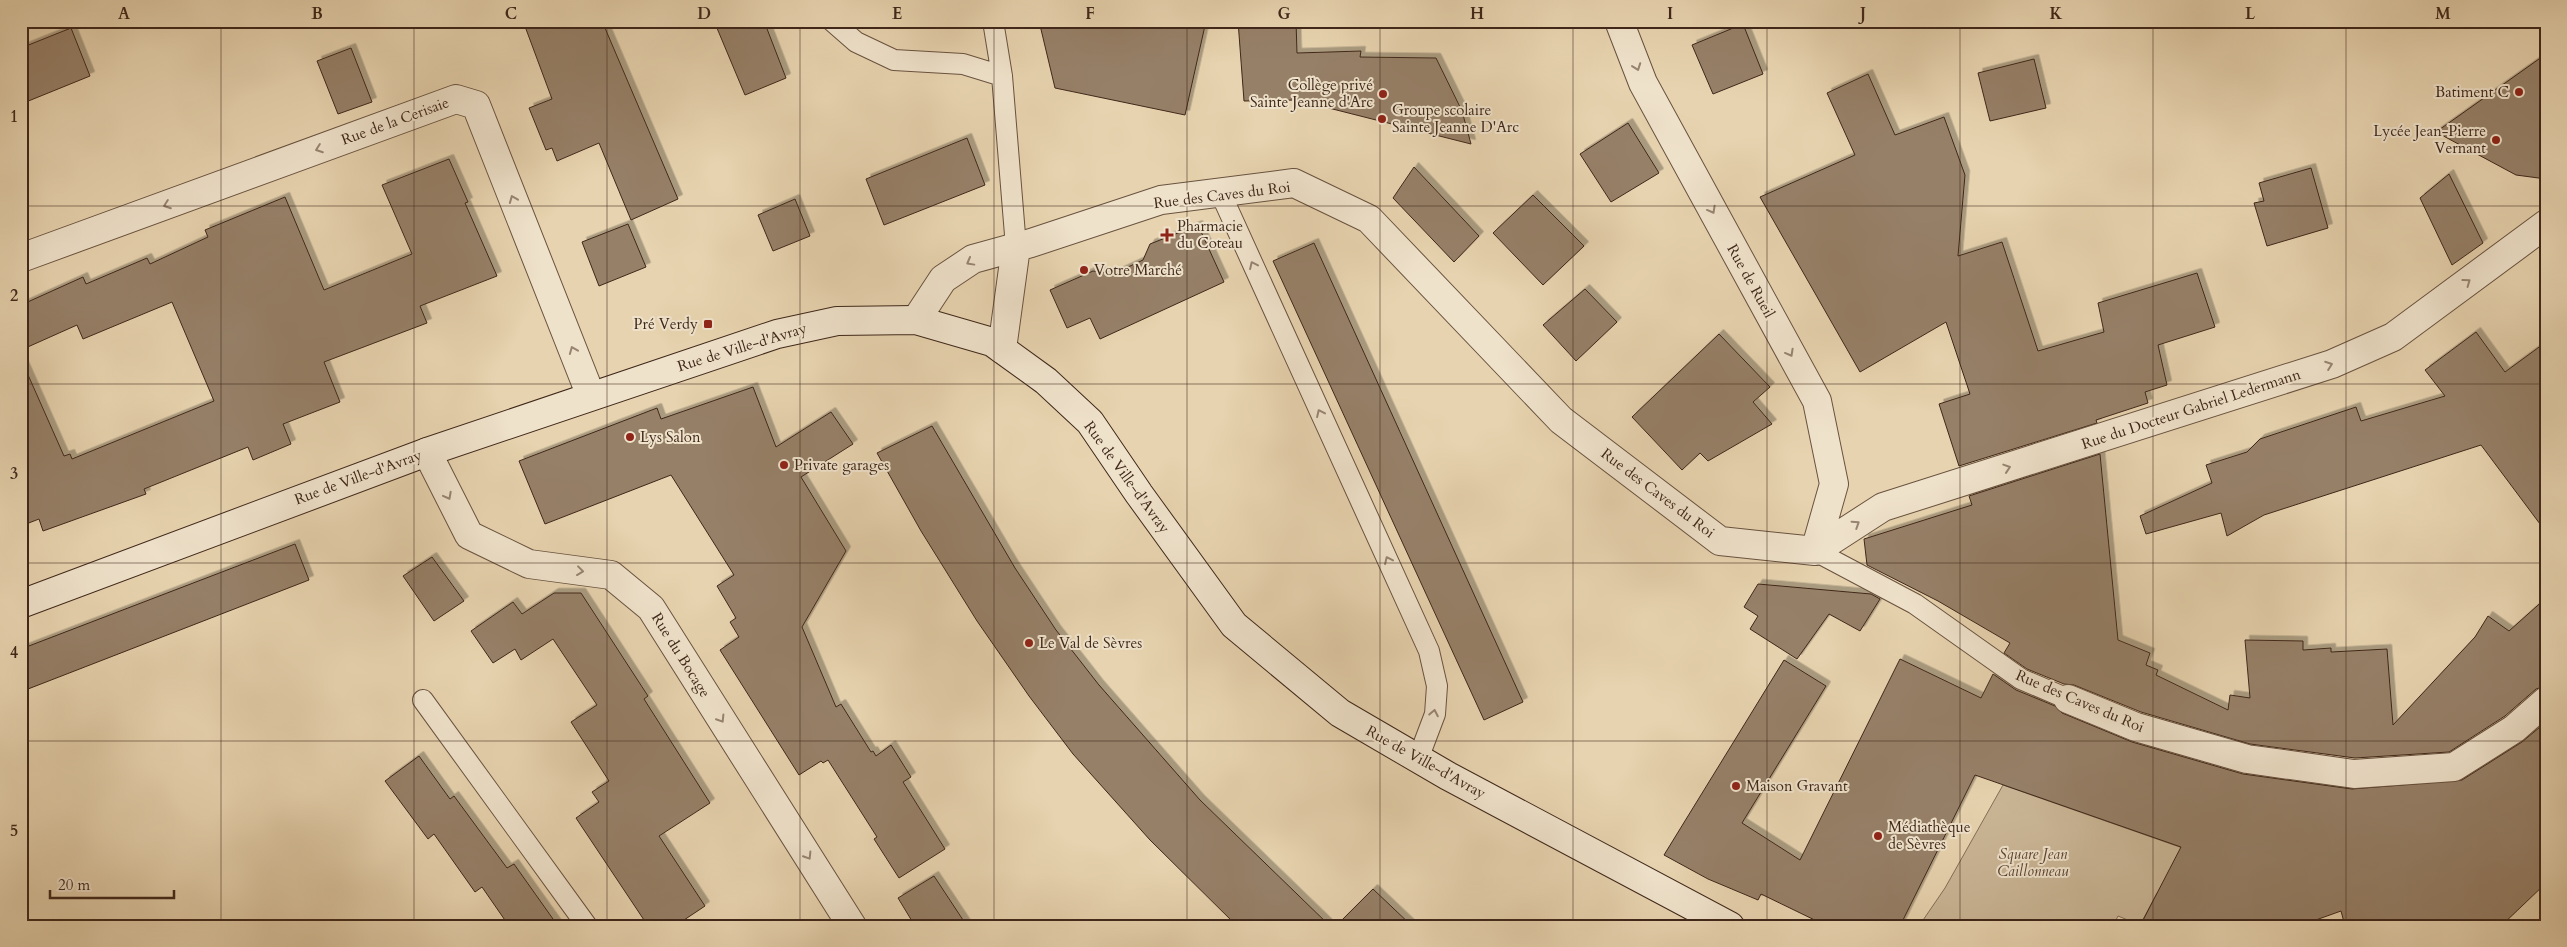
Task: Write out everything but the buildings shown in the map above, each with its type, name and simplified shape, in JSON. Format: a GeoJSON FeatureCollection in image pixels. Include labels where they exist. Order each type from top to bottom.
{"type":"FeatureCollection","features":[{"type":"Feature","properties":{"kind":"street","name":"Rue de Rueil"},"geometry":{"type":"LineString","coordinates":[[1619,21],[1643,83],[1817,401],[1834,484],[1815,551]]}},
{"type":"Feature","properties":{"kind":"street","name":"Rue de la Cerisaie"},"geometry":{"type":"LineString","coordinates":[[21,258],[456,99],[476,106],[591,396]]}},
{"type":"Feature","properties":{"kind":"street","name":"Rue des Caves du Roi"},"geometry":{"type":"LineString","coordinates":[[916,320],[943,279],[973,259],[1161,200],[1294,184],[1369,219],[1561,420],[1720,541],[1815,551]]}},
{"type":"Feature","properties":{"kind":"street","name":"Rue du Docteur Gabriel Ledermann"},"geometry":{"type":"LineString","coordinates":[[1815,551],[1883,507],[2332,364],[2393,337],[2546,224]]}},
{"type":"Feature","properties":{"kind":"street"},"geometry":{"type":"LineString","coordinates":[[1002,349],[1016,247]]}},
{"type":"Feature","properties":{"kind":"street","name":"Rue de Ville-d'Avray"},"geometry":{"type":"LineString","coordinates":[[21,604],[427,452],[777,334],[837,321],[916,320],[992,342],[1046,381],[1090,422],[1139,494],[1234,625],[1340,713],[1418,759],[1730,926]]}},
{"type":"Feature","properties":{"kind":"street","name":"Rue du Bocage"},"geometry":{"type":"LineString","coordinates":[[427,452],[469,535],[529,564],[611,575],[651,608],[852,926]]}},
{"type":"Feature","properties":{"kind":"street","name":"Rue des Caves du Roi"},"geometry":{"type":"LineString","coordinates":[[2068,698],[2136,727],[2247,759],[2354,774],[2454,767],[2514,729],[2546,701]]}},
{"type":"Feature","properties":{"kind":"lane"},"geometry":{"type":"LineString","coordinates":[[832,21],[856,42],[894,60],[963,64],[1002,76]]}},
{"type":"Feature","properties":{"kind":"lane"},"geometry":{"type":"LineString","coordinates":[[993,21],[1002,76],[1016,247]]}},
{"type":"Feature","properties":{"kind":"lane"},"geometry":{"type":"LineString","coordinates":[[1220,192],[1429,651],[1437,686],[1435,714],[1418,759]]}},
{"type":"Feature","properties":{"kind":"lane","name":"Rue des Caves du Roi"},"geometry":{"type":"LineString","coordinates":[[1815,551],[1915,604],[2021,679],[2068,698]]}},
{"type":"Feature","properties":{"kind":"lane"},"geometry":{"type":"LineString","coordinates":[[423,700],[587,926]]}},
{"type":"Feature","properties":{"kind":"green space","name":"Square Jean Caillonneau"},"geometry":{"type":"Polygon","coordinates":[[[2003,785],[2191,851],[2169,899],[2157,893],[2140,925],[2118,916],[2113,926],[1919,926],[1945,888],[2003,785]]]}},
{"type":"Feature","properties":{"kind":"place","name":"Batiment C"},"geometry":{"type":"Point","coordinates":[2519,92]}},
{"type":"Feature","properties":{"kind":"place","name":"Collège privé Sainte Jeanne d'Arc"},"geometry":{"type":"Point","coordinates":[1383,94]}},
{"type":"Feature","properties":{"kind":"place","name":"Groupe scolaire Sainte Jeanne D'Arc"},"geometry":{"type":"Point","coordinates":[1382,119]}},
{"type":"Feature","properties":{"kind":"place","name":"Lycée Jean-Pierre Vernant"},"geometry":{"type":"Point","coordinates":[2496,140]}},
{"type":"Feature","properties":{"kind":"place","name":"Pharmacie du Coteau"},"geometry":{"type":"Point","coordinates":[1167,235]}},
{"type":"Feature","properties":{"kind":"place","name":"Votre Marché"},"geometry":{"type":"Point","coordinates":[1084,270]}},
{"type":"Feature","properties":{"kind":"place","name":"Pré Verdy"},"geometry":{"type":"Point","coordinates":[708,324]}},
{"type":"Feature","properties":{"kind":"place","name":"Lys Salon"},"geometry":{"type":"Point","coordinates":[630,437]}},
{"type":"Feature","properties":{"kind":"place","name":"Private garages"},"geometry":{"type":"Point","coordinates":[784,465]}},
{"type":"Feature","properties":{"kind":"place","name":"Le Val de Sèvres"},"geometry":{"type":"Point","coordinates":[1029,643]}},
{"type":"Feature","properties":{"kind":"place","name":"Maison Gravant"},"geometry":{"type":"Point","coordinates":[1736,786]}},
{"type":"Feature","properties":{"kind":"place","name":"Médiathèque de Sèvres"},"geometry":{"type":"Point","coordinates":[1878,836]}}]}
